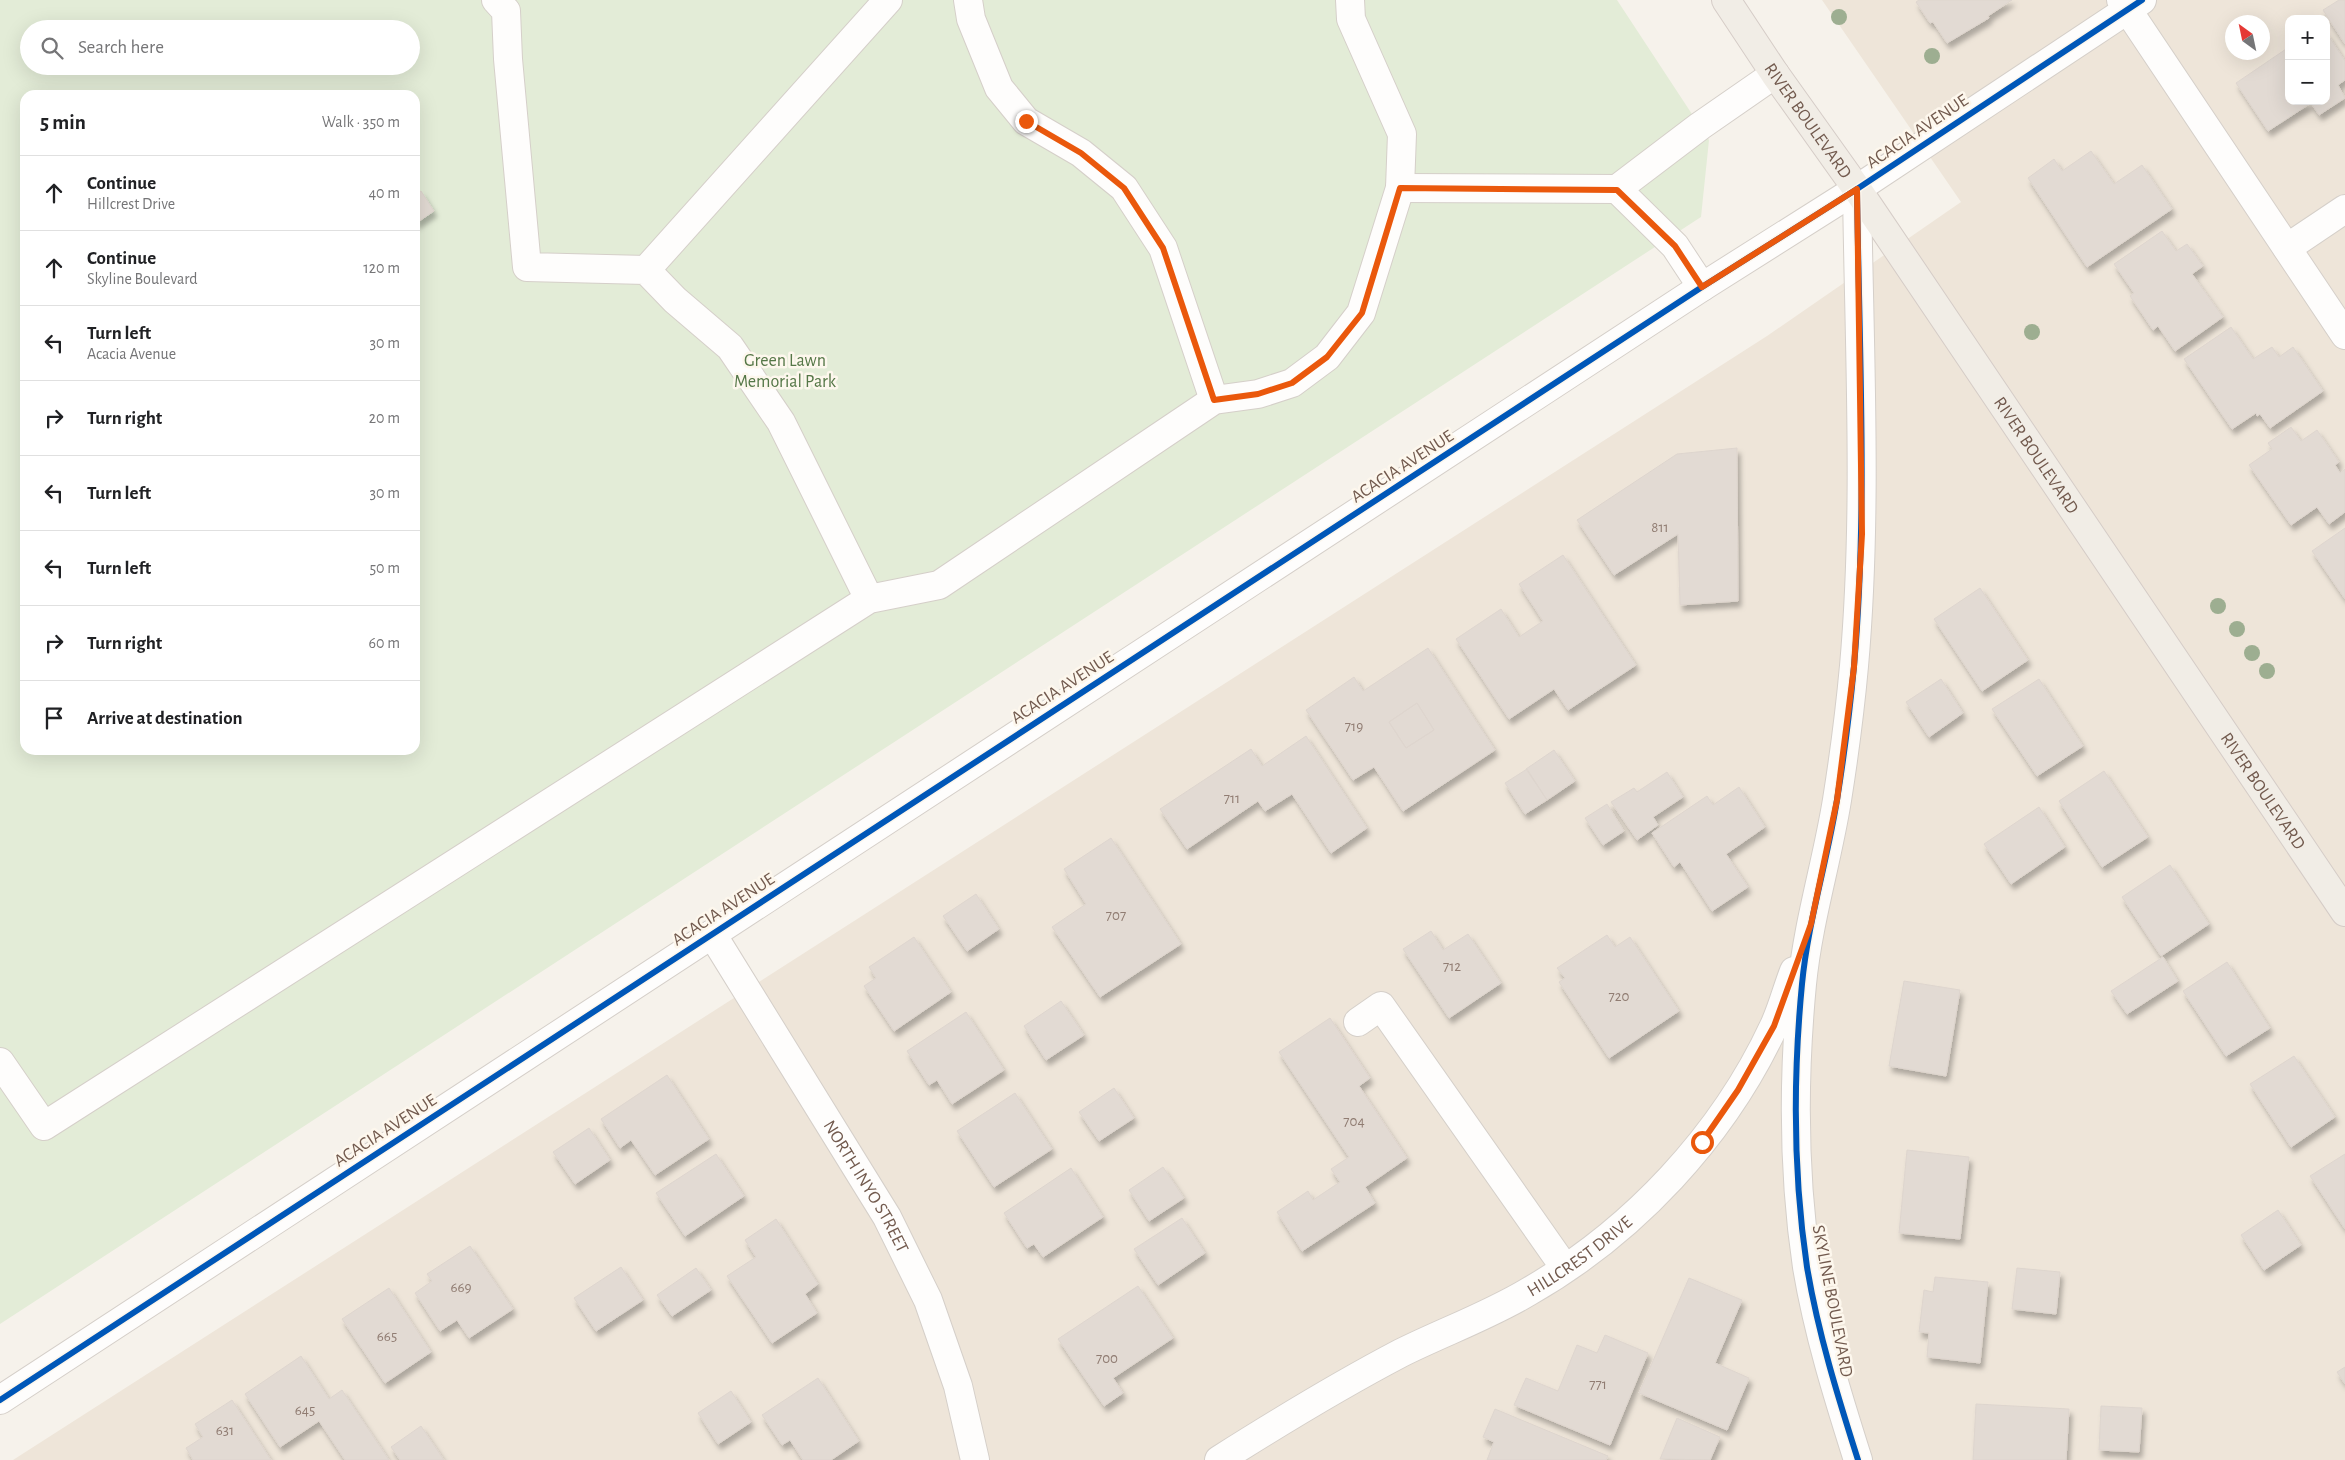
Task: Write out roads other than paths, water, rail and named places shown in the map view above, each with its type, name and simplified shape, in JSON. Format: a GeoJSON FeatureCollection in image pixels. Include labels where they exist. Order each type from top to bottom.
{"type":"FeatureCollection","features":[{"type":"Feature","properties":{"kind":"main road","name":"RIVER BOULEVARD"},"geometry":{"type":"LineString","coordinates":[[1726,0],[1775,74],[1857,189],[2345,912]]}},
{"type":"Feature","properties":{"kind":"street"},"geometry":{"type":"LineString","coordinates":[[496,0],[506,11],[508,59],[527,267],[646,270],[675,300],[730,347],[781,422],[870,599]]}},
{"type":"Feature","properties":{"kind":"street"},"geometry":{"type":"LineString","coordinates":[[646,270],[888,0]]}},
{"type":"Feature","properties":{"kind":"street"},"geometry":{"type":"LineString","coordinates":[[968,0],[971,18],[999,88],[1026,121],[1081,153],[1124,188],[1163,248],[1214,400]]}},
{"type":"Feature","properties":{"kind":"street"},"geometry":{"type":"LineString","coordinates":[[0,1062],[44,1126],[870,599],[939,584],[1214,400],[1258,394],[1292,383],[1327,357],[1362,313],[1400,188],[1402,134],[1351,20],[1350,0]]}},
{"type":"Feature","properties":{"kind":"street"},"geometry":{"type":"LineString","coordinates":[[2130,3],[2345,335]]}},
{"type":"Feature","properties":{"kind":"street","name":"ACACIA AVENUE"},"geometry":{"type":"LineString","coordinates":[[0,1400],[1702,287],[1857,189],[2130,3]]}},
{"type":"Feature","properties":{"kind":"street"},"geometry":{"type":"LineString","coordinates":[[1400,188],[1617,190],[1700,126],[1775,74]]}},
{"type":"Feature","properties":{"kind":"street","name":"SKYLINE BOULEVARD"},"geometry":{"type":"LineString","coordinates":[[1857,189],[1862,534],[1855,658],[1837,800],[1811,924],[1802,982],[1795,1089],[1798,1179],[1808,1268],[1830,1373],[1858,1460]]}},
{"type":"Feature","properties":{"kind":"street"},"geometry":{"type":"LineString","coordinates":[[1617,190],[1675,246],[1702,287]]}},
{"type":"Feature","properties":{"kind":"street"},"geometry":{"type":"LineString","coordinates":[[2287,248],[2345,209]]}},
{"type":"Feature","properties":{"kind":"street","name":"HILLCREST DRIVE"},"geometry":{"type":"LineString","coordinates":[[1219,1460],[1301,1408],[1401,1354],[1528,1292],[1590,1252],[1653,1197],[1702,1142],[1738,1090],[1774,1026],[1811,924]]}},
{"type":"Feature","properties":{"kind":"street","name":"NORTH INYO STREET"},"geometry":{"type":"LineString","coordinates":[[712,934],[891,1226],[928,1300],[958,1386],[975,1460]]}},
{"type":"Feature","properties":{"kind":"street"},"geometry":{"type":"LineString","coordinates":[[1358,1022],[1380,1006],[1565,1268]]}},
{"type":"Feature","properties":{"kind":"park label","name":"Green Lawn Memorial Park"},"geometry":{"type":"Point","coordinates":[785,370]}}]}
